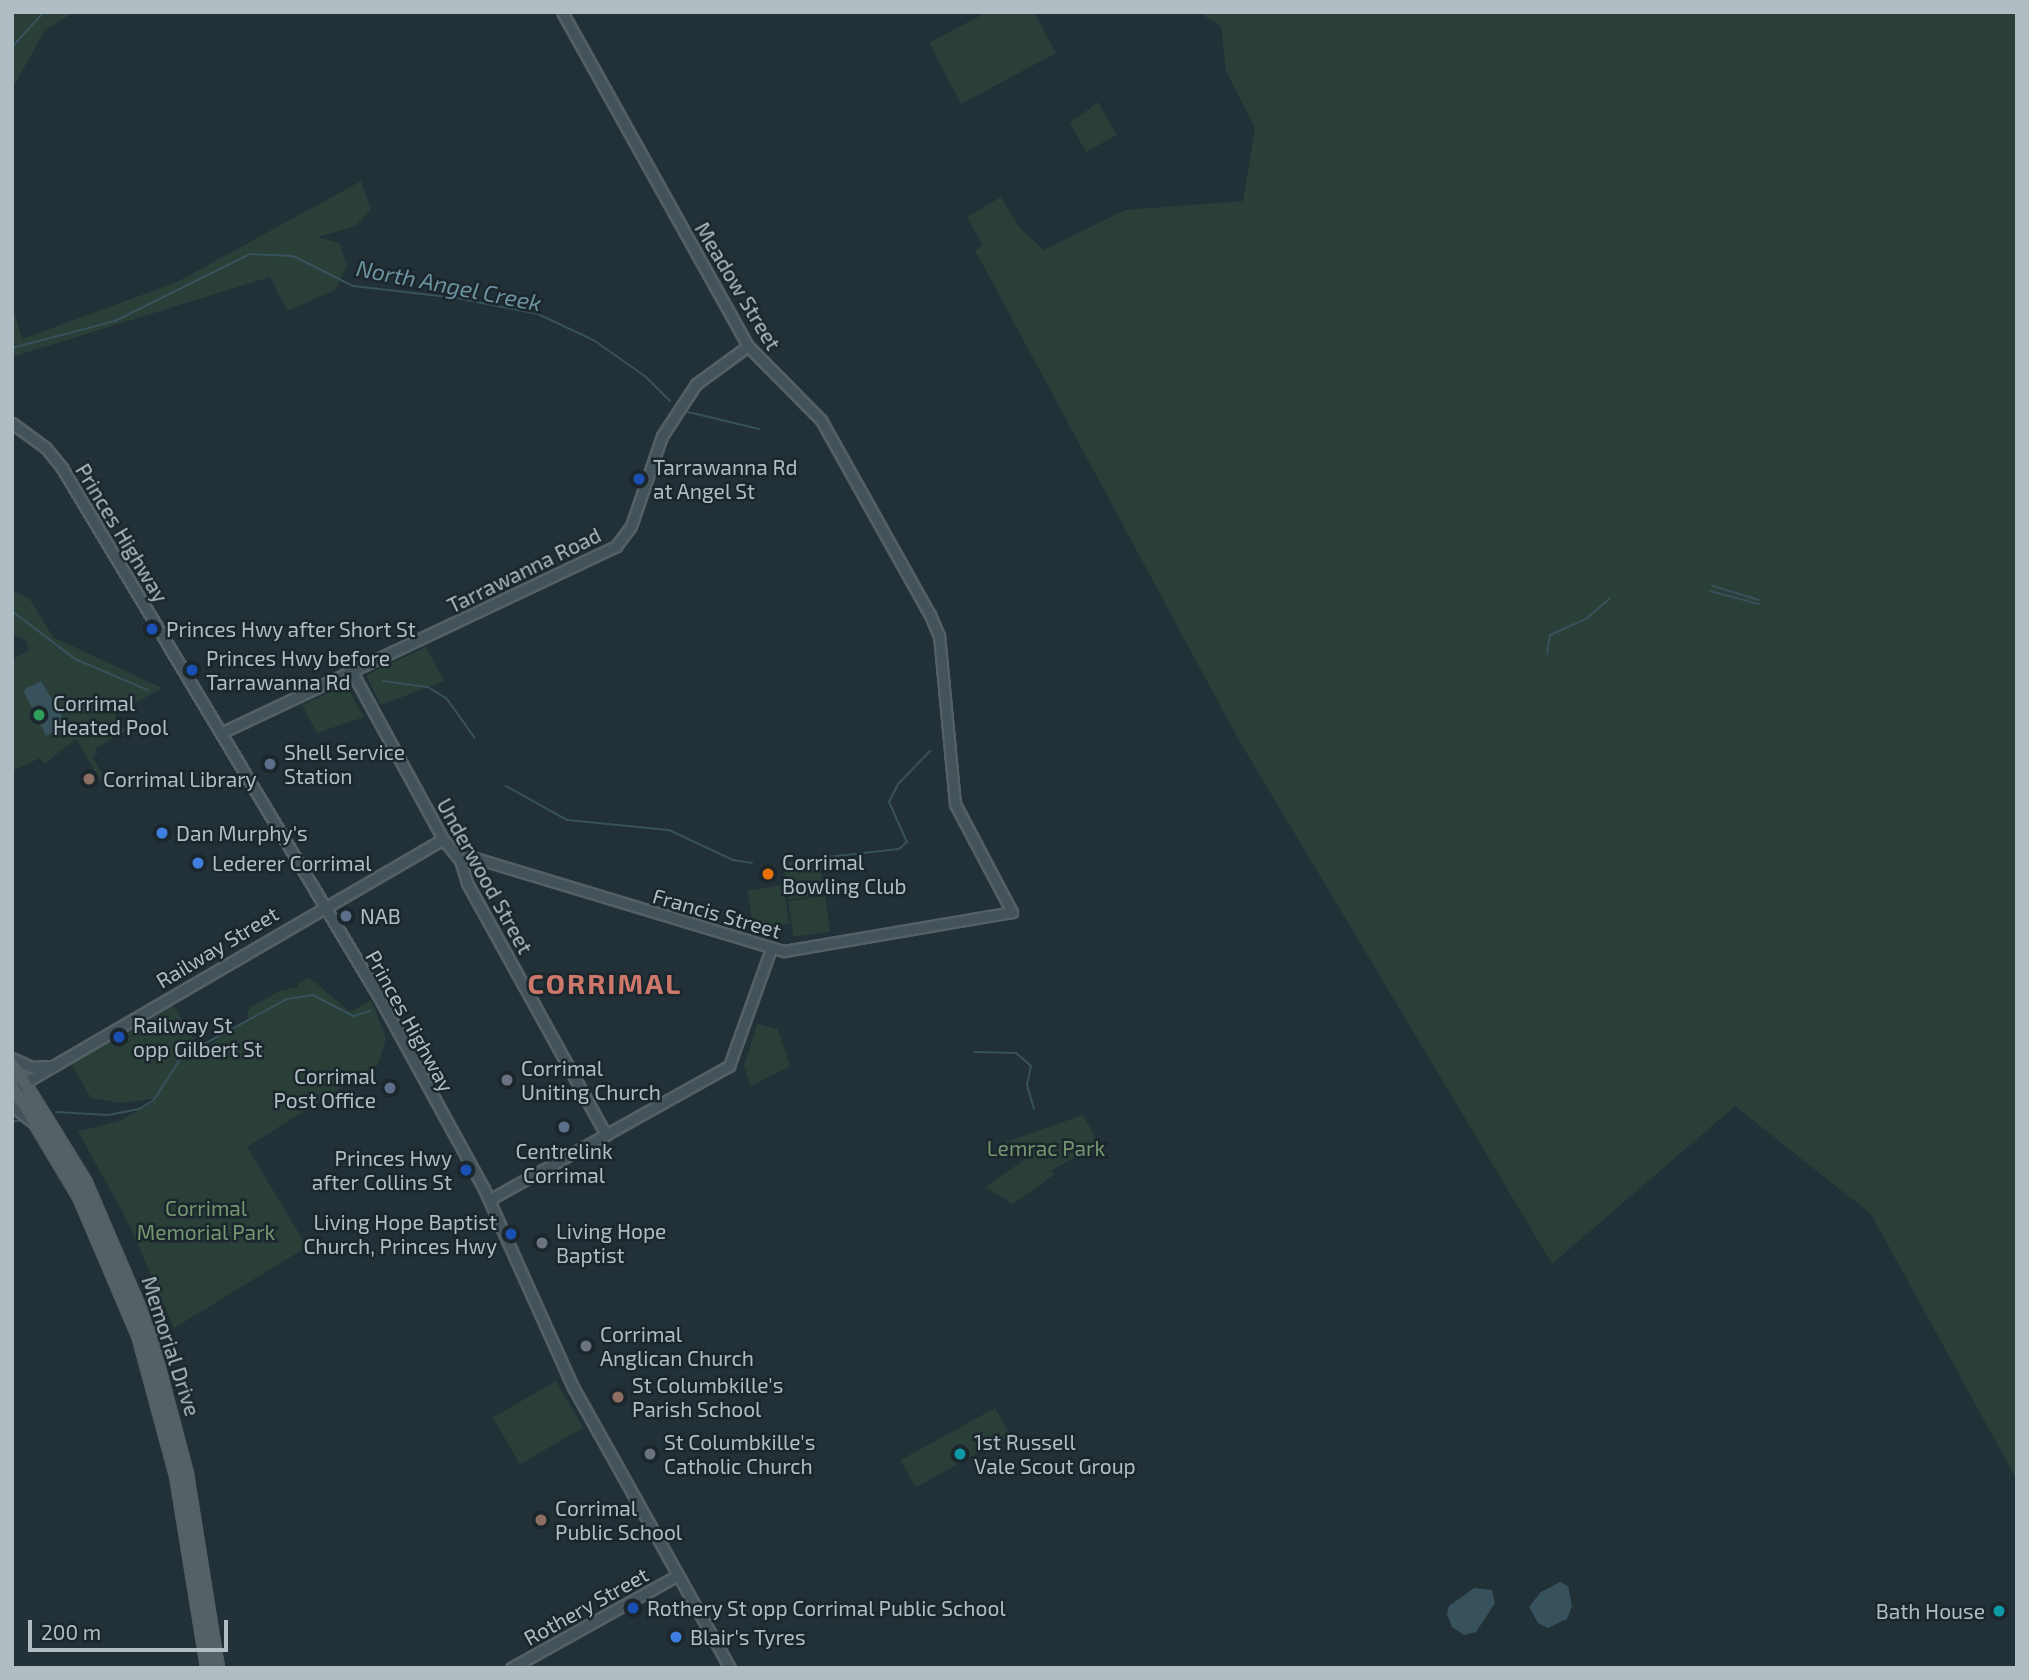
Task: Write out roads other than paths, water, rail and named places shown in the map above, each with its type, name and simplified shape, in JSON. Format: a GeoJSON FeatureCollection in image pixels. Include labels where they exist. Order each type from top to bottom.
{"type":"FeatureCollection","features":[{"type":"Feature","properties":{"kind":"main road","name":"Meadow Street"},"geometry":{"type":"LineString","coordinates":[[562,12],[748,346],[821,420],[930,615],[939,636],[955,804],[1012,912]]}},
{"type":"Feature","properties":{"kind":"main road","name":"Tarrawanna Road"},"geometry":{"type":"LineString","coordinates":[[223,732],[616,546],[631,526],[662,436],[696,384],[748,346]]}},
{"type":"Feature","properties":{"kind":"main road","name":"Princes Highway"},"geometry":{"type":"LineString","coordinates":[[12,423],[55,457],[223,732],[379,997],[489,1200],[566,1372],[730,1668]]}},
{"type":"Feature","properties":{"kind":"main road","name":"Underwood Street"},"geometry":{"type":"LineString","coordinates":[[352,672],[443,839],[460,860],[467,883],[606,1135]]}},
{"type":"Feature","properties":{"kind":"main road","name":"Railway Street"},"geometry":{"type":"LineString","coordinates":[[13,1088],[323,905],[443,839]]}},
{"type":"Feature","properties":{"kind":"main road","name":"Francis Street"},"geometry":{"type":"LineString","coordinates":[[460,860],[471,857],[784,951],[1012,912]]}},
{"type":"Feature","properties":{"kind":"main road"},"geometry":{"type":"LineString","coordinates":[[489,1200],[734,1061],[771,949]]}},
{"type":"Feature","properties":{"kind":"main road"},"geometry":{"type":"LineString","coordinates":[[12,1058],[37,1068],[56,1065]]}},
{"type":"Feature","properties":{"kind":"main road","name":"Memorial Drive"},"geometry":{"type":"LineString","coordinates":[[12,1063],[86,1183],[149,1330],[187,1474],[218,1668]]}},
{"type":"Feature","properties":{"kind":"main road","name":"Memorial Drive"},"geometry":{"type":"LineString","coordinates":[[13,1088],[46,1138],[107,1256],[151,1377],[176,1476],[207,1668]]}},
{"type":"Feature","properties":{"kind":"main road"},"geometry":{"type":"LineString","coordinates":[[12,1106],[46,1138]]}},
{"type":"Feature","properties":{"kind":"main road","name":"Rothery Street"},"geometry":{"type":"LineString","coordinates":[[511,1668],[678,1575]]}},
{"type":"Feature","properties":{"kind":"water"},"geometry":{"type":"Polygon","coordinates":[[[41,681],[67,724],[46,736],[23,690],[41,681]]]}},
{"type":"Feature","properties":{"kind":"water"},"geometry":{"type":"Polygon","coordinates":[[[1560,1582],[1568,1586],[1572,1606],[1567,1619],[1548,1628],[1538,1623],[1529,1607],[1541,1592],[1560,1582]]]}},
{"type":"Feature","properties":{"kind":"water"},"geometry":{"type":"Polygon","coordinates":[[[1474,1588],[1492,1590],[1495,1603],[1476,1632],[1464,1635],[1452,1627],[1447,1614],[1449,1606],[1474,1588]]]}},
{"type":"Feature","properties":{"kind":"waterway"},"geometry":{"type":"LineString","coordinates":[[12,47],[44,12]]}},
{"type":"Feature","properties":{"kind":"waterway","name":"North Angel Creek"},"geometry":{"type":"LineString","coordinates":[[12,348],[115,321],[250,254],[293,256],[353,286],[457,298],[538,314],[595,341],[646,377],[670,401]]}},
{"type":"Feature","properties":{"kind":"waterway","name":"North Angel Creek"},"geometry":{"type":"LineString","coordinates":[[688,412],[759,429]]}},
{"type":"Feature","properties":{"kind":"waterway"},"geometry":{"type":"LineString","coordinates":[[1713,586],[1759,600]]}},
{"type":"Feature","properties":{"kind":"waterway"},"geometry":{"type":"LineString","coordinates":[[1710,591],[1759,604]]}},
{"type":"Feature","properties":{"kind":"waterway"},"geometry":{"type":"LineString","coordinates":[[1547,654],[1550,635],[1586,619],[1610,598]]}},
{"type":"Feature","properties":{"kind":"waterway"},"geometry":{"type":"LineString","coordinates":[[12,611],[75,659],[148,690]]}},
{"type":"Feature","properties":{"kind":"waterway"},"geometry":{"type":"LineString","coordinates":[[383,681],[428,687],[447,699],[474,737]]}},
{"type":"Feature","properties":{"kind":"waterway"},"geometry":{"type":"LineString","coordinates":[[827,857],[899,849],[907,842],[889,802],[898,784],[930,751]]}},
{"type":"Feature","properties":{"kind":"waterway"},"geometry":{"type":"LineString","coordinates":[[506,786],[567,820],[669,830],[733,860],[752,863]]}},
{"type":"Feature","properties":{"kind":"waterway"},"geometry":{"type":"LineString","coordinates":[[56,1112],[108,1115],[139,1109],[154,1100],[182,1056],[287,999],[313,995],[353,1016],[370,1011]]}},
{"type":"Feature","properties":{"kind":"waterway"},"geometry":{"type":"LineString","coordinates":[[975,1052],[1016,1053],[1031,1066],[1027,1085],[1034,1109]]}},
{"type":"Feature","properties":{"kind":"waterway"},"geometry":{"type":"LineString","coordinates":[[12,1121],[20,1121]]}},
{"type":"Feature","properties":{"kind":"place","name":"Tarrawanna Rd at Angel St"},"geometry":{"type":"Point","coordinates":[639,479]}},
{"type":"Feature","properties":{"kind":"place","name":"Princes Hwy after Short St"},"geometry":{"type":"Point","coordinates":[152,629]}},
{"type":"Feature","properties":{"kind":"place","name":"Princes Hwy before Tarrawanna Rd"},"geometry":{"type":"Point","coordinates":[192,670]}},
{"type":"Feature","properties":{"kind":"place","name":"Corrimal Heated Pool"},"geometry":{"type":"Point","coordinates":[39,715]}},
{"type":"Feature","properties":{"kind":"place","name":"Shell Service Station"},"geometry":{"type":"Point","coordinates":[270,764]}},
{"type":"Feature","properties":{"kind":"place","name":"Corrimal Library"},"geometry":{"type":"Point","coordinates":[89,779]}},
{"type":"Feature","properties":{"kind":"place","name":"Dan Murphy's"},"geometry":{"type":"Point","coordinates":[162,833]}},
{"type":"Feature","properties":{"kind":"place","name":"Lederer Corrimal"},"geometry":{"type":"Point","coordinates":[198,863]}},
{"type":"Feature","properties":{"kind":"place","name":"Corrimal Bowling Club"},"geometry":{"type":"Point","coordinates":[768,874]}},
{"type":"Feature","properties":{"kind":"place","name":"NAB"},"geometry":{"type":"Point","coordinates":[346,916]}},
{"type":"Feature","properties":{"kind":"place","name":"Railway St opp Gilbert St"},"geometry":{"type":"Point","coordinates":[119,1037]}},
{"type":"Feature","properties":{"kind":"place","name":"Corrimal Uniting Church"},"geometry":{"type":"Point","coordinates":[507,1080]}},
{"type":"Feature","properties":{"kind":"place","name":"Corrimal Post Office"},"geometry":{"type":"Point","coordinates":[390,1088]}},
{"type":"Feature","properties":{"kind":"place","name":"Centrelink Corrimal"},"geometry":{"type":"Point","coordinates":[564,1127]}},
{"type":"Feature","properties":{"kind":"place","name":"Princes Hwy after Collins St"},"geometry":{"type":"Point","coordinates":[466,1170]}},
{"type":"Feature","properties":{"kind":"place","name":"Living Hope Baptist Church, Princes Hwy"},"geometry":{"type":"Point","coordinates":[511,1234]}},
{"type":"Feature","properties":{"kind":"place","name":"Living Hope Baptist"},"geometry":{"type":"Point","coordinates":[542,1243]}},
{"type":"Feature","properties":{"kind":"place","name":"Corrimal Anglican Church"},"geometry":{"type":"Point","coordinates":[586,1346]}},
{"type":"Feature","properties":{"kind":"place","name":"St Columbkille's Parish School"},"geometry":{"type":"Point","coordinates":[618,1397]}},
{"type":"Feature","properties":{"kind":"place","name":"St Columbkille's Catholic Church"},"geometry":{"type":"Point","coordinates":[650,1454]}},
{"type":"Feature","properties":{"kind":"place","name":"1st Russell Vale Scout Group"},"geometry":{"type":"Point","coordinates":[960,1454]}},
{"type":"Feature","properties":{"kind":"place","name":"Corrimal Public School"},"geometry":{"type":"Point","coordinates":[541,1520]}},
{"type":"Feature","properties":{"kind":"place","name":"Rothery St opp Corrimal Public School"},"geometry":{"type":"Point","coordinates":[633,1608]}},
{"type":"Feature","properties":{"kind":"place","name":"Bath House"},"geometry":{"type":"Point","coordinates":[1999,1611]}},
{"type":"Feature","properties":{"kind":"place","name":"Blair's Tyres"},"geometry":{"type":"Point","coordinates":[676,1637]}},
{"type":"Feature","properties":{"kind":"district","name":"CORRIMAL"},"geometry":{"type":"Point","coordinates":[605,983]}},
{"type":"Feature","properties":{"kind":"park label","name":"Lemrac Park"},"geometry":{"type":"Point","coordinates":[1046,1148]}},
{"type":"Feature","properties":{"kind":"park label","name":"Corrimal Memorial Park"},"geometry":{"type":"Point","coordinates":[206,1220]}}]}
